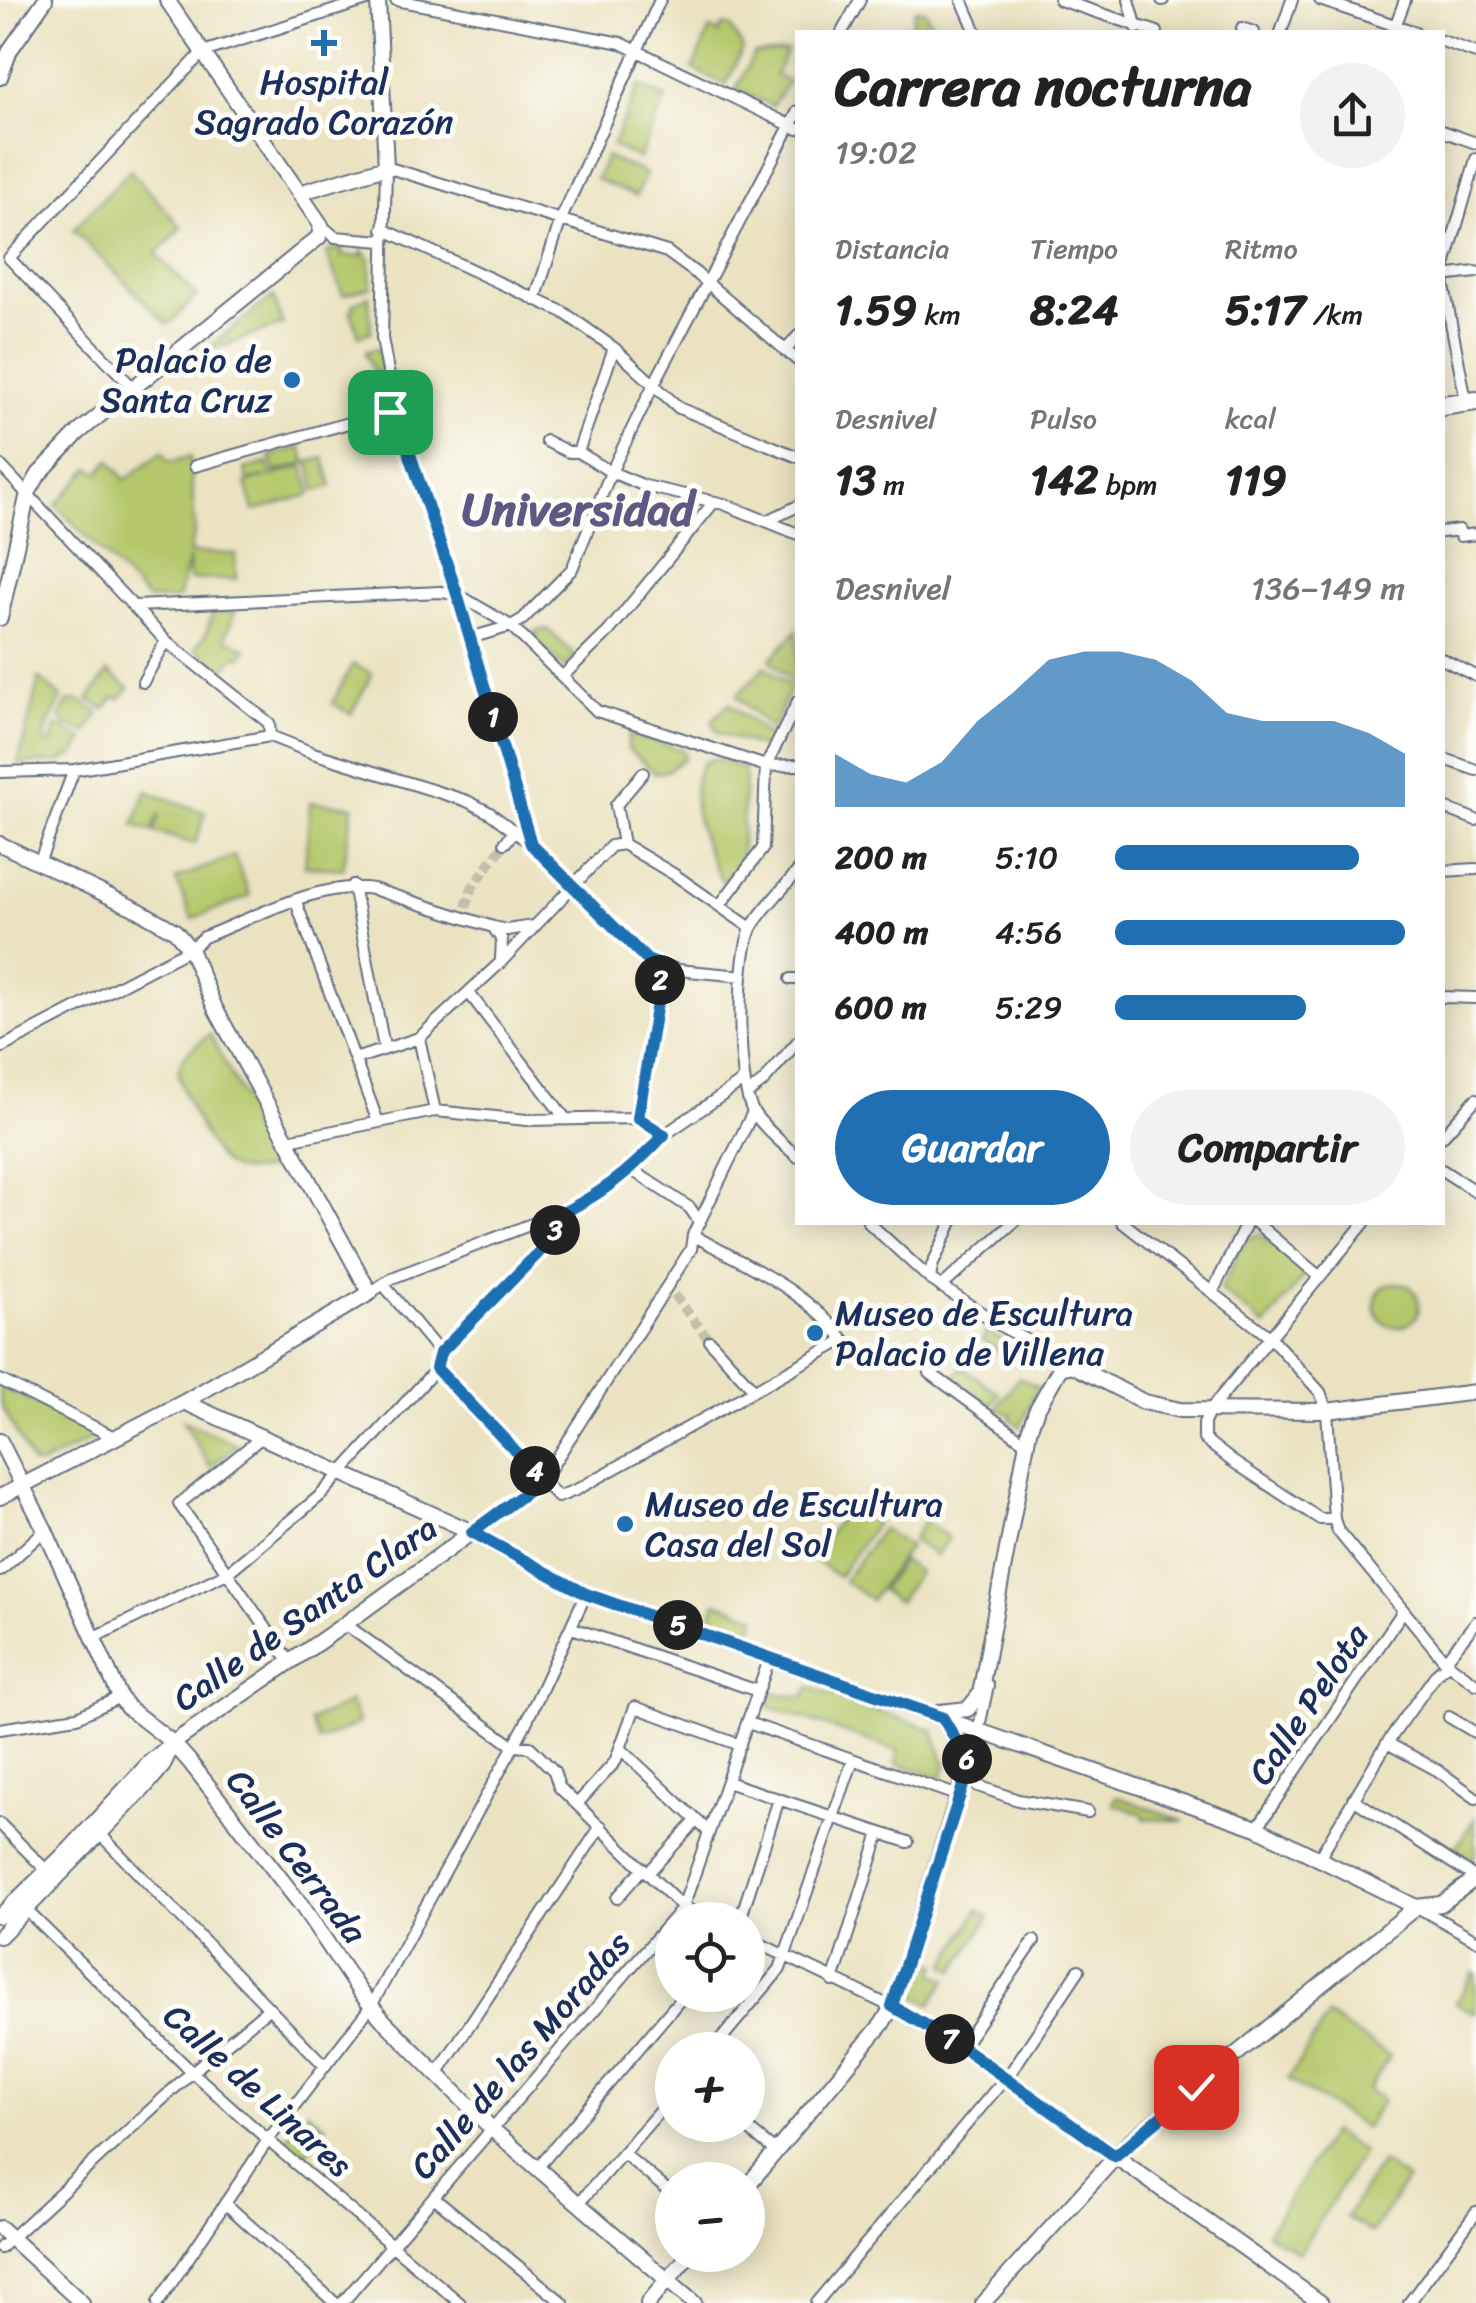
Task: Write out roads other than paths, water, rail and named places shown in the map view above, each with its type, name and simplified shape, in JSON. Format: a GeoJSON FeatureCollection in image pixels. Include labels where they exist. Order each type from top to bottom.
{"type":"FeatureCollection","features":[{"type":"Feature","properties":{"kind":"street"},"geometry":{"type":"LineString","coordinates":[[0,77],[10,50],[44,0]]}},
{"type":"Feature","properties":{"kind":"street"},"geometry":{"type":"LineString","coordinates":[[167,0],[320,225],[335,237],[382,235],[563,312],[614,348],[679,408],[795,456]]}},
{"type":"Feature","properties":{"kind":"street"},"geometry":{"type":"LineString","coordinates":[[134,388],[9,258],[202,52],[367,0]]}},
{"type":"Feature","properties":{"kind":"street"},"geometry":{"type":"LineString","coordinates":[[378,0],[386,167],[382,338],[395,410],[457,594],[531,844]]}},
{"type":"Feature","properties":{"kind":"street"},"geometry":{"type":"LineString","coordinates":[[396,0],[621,43],[794,126],[654,384],[611,472],[572,569],[522,619],[470,638]]}},
{"type":"Feature","properties":{"kind":"street"},"geometry":{"type":"LineString","coordinates":[[535,300],[561,220],[660,0]]}},
{"type":"Feature","properties":{"kind":"street"},"geometry":{"type":"LineString","coordinates":[[843,30],[860,0]]}},
{"type":"Feature","properties":{"kind":"street"},"geometry":{"type":"LineString","coordinates":[[962,0],[975,30]]}},
{"type":"Feature","properties":{"kind":"street"},"geometry":{"type":"LineString","coordinates":[[1060,0],[1137,29]]}},
{"type":"Feature","properties":{"kind":"street"},"geometry":{"type":"LineString","coordinates":[[1129,0],[1137,29]]}},
{"type":"Feature","properties":{"kind":"street"},"geometry":{"type":"LineString","coordinates":[[1282,30],[1292,0]]}},
{"type":"Feature","properties":{"kind":"street"},"geometry":{"type":"LineString","coordinates":[[1320,0],[1394,29],[1405,0]]}},
{"type":"Feature","properties":{"kind":"street"},"geometry":{"type":"LineString","coordinates":[[1242,28],[1248,30]]}},
{"type":"Feature","properties":{"kind":"street"},"geometry":{"type":"LineString","coordinates":[[1445,43],[1476,52]]}},
{"type":"Feature","properties":{"kind":"street"},"geometry":{"type":"LineString","coordinates":[[1445,133],[1476,143]]}},
{"type":"Feature","properties":{"kind":"street"},"geometry":{"type":"LineString","coordinates":[[1445,265],[1476,159]]}},
{"type":"Feature","properties":{"kind":"street"},"geometry":{"type":"LineString","coordinates":[[300,194],[386,167],[667,252],[795,359]]}},
{"type":"Feature","properties":{"kind":"street"},"geometry":{"type":"LineString","coordinates":[[1463,198],[1476,201]]}},
{"type":"Feature","properties":{"kind":"street"},"geometry":{"type":"LineString","coordinates":[[1,609],[28,493],[39,474],[79,432],[319,237],[320,225]]}},
{"type":"Feature","properties":{"kind":"street"},"geometry":{"type":"LineString","coordinates":[[1445,276],[1476,272]]}},
{"type":"Feature","properties":{"kind":"street"},"geometry":{"type":"LineString","coordinates":[[1445,289],[1471,401]]}},
{"type":"Feature","properties":{"kind":"street"},"geometry":{"type":"LineString","coordinates":[[784,350],[795,339]]}},
{"type":"Feature","properties":{"kind":"street"},"geometry":{"type":"LineString","coordinates":[[578,452],[614,348]]}},
{"type":"Feature","properties":{"kind":"street"},"geometry":{"type":"LineString","coordinates":[[1445,401],[1471,401]]}},
{"type":"Feature","properties":{"kind":"street"},"geometry":{"type":"LineString","coordinates":[[1445,409],[1471,401]]}},
{"type":"Feature","properties":{"kind":"street"},"geometry":{"type":"LineString","coordinates":[[196,466],[395,410]]}},
{"type":"Feature","properties":{"kind":"street"},"geometry":{"type":"LineString","coordinates":[[546,441],[568,452],[578,452],[644,486],[714,502],[795,533]]}},
{"type":"Feature","properties":{"kind":"street"},"geometry":{"type":"LineString","coordinates":[[0,465],[166,642],[269,724],[270,736]]}},
{"type":"Feature","properties":{"kind":"street"},"geometry":{"type":"LineString","coordinates":[[564,675],[609,631],[714,502]]}},
{"type":"Feature","properties":{"kind":"street"},"geometry":{"type":"LineString","coordinates":[[766,521],[795,507]]}},
{"type":"Feature","properties":{"kind":"street"},"geometry":{"type":"LineString","coordinates":[[1445,532],[1459,530],[1460,536],[1476,534]]}},
{"type":"Feature","properties":{"kind":"street"},"geometry":{"type":"LineString","coordinates":[[135,606],[457,594],[511,626],[597,711],[766,766],[795,765]]}},
{"type":"Feature","properties":{"kind":"street"},"geometry":{"type":"LineString","coordinates":[[463,614],[480,608]]}},
{"type":"Feature","properties":{"kind":"street"},"geometry":{"type":"LineString","coordinates":[[143,682],[166,642]]}},
{"type":"Feature","properties":{"kind":"street"},"geometry":{"type":"LineString","coordinates":[[1445,660],[1476,676]]}},
{"type":"Feature","properties":{"kind":"street"},"geometry":{"type":"LineString","coordinates":[[720,906],[763,848],[766,766],[795,707]]}},
{"type":"Feature","properties":{"kind":"street"},"geometry":{"type":"LineString","coordinates":[[0,772],[74,770],[270,736],[467,801],[531,844],[647,960],[708,974],[742,976]]}},
{"type":"Feature","properties":{"kind":"street"},"geometry":{"type":"LineString","coordinates":[[1445,759],[1476,770]]}},
{"type":"Feature","properties":{"kind":"street"},"geometry":{"type":"LineString","coordinates":[[39,863],[74,770]]}},
{"type":"Feature","properties":{"kind":"street"},"geometry":{"type":"LineString","coordinates":[[623,844],[616,805],[643,773]]}},
{"type":"Feature","properties":{"kind":"street"},"geometry":{"type":"LineString","coordinates":[[1445,808],[1476,820]]}},
{"type":"Feature","properties":{"kind":"street"},"geometry":{"type":"LineString","coordinates":[[505,842],[514,830]]}},
{"type":"Feature","properties":{"kind":"street"},"geometry":{"type":"LineString","coordinates":[[0,844],[175,931],[190,949],[215,1008],[376,1288],[440,1353]]}},
{"type":"Feature","properties":{"kind":"street"},"geometry":{"type":"LineString","coordinates":[[355,1060],[418,1038],[499,964],[611,846],[623,844],[751,928]]}},
{"type":"Feature","properties":{"kind":"street"},"geometry":{"type":"LineString","coordinates":[[1445,871],[1476,869]]}},
{"type":"Feature","properties":{"kind":"street"},"geometry":{"type":"LineString","coordinates":[[795,876],[751,928],[742,976],[743,1081],[753,1112],[795,1154]]}},
{"type":"Feature","properties":{"kind":"street"},"geometry":{"type":"LineString","coordinates":[[0,1048],[190,949],[204,937],[327,890],[353,886],[395,894],[465,912],[508,930],[534,926]]}},
{"type":"Feature","properties":{"kind":"street"},"geometry":{"type":"LineString","coordinates":[[353,886],[384,1048]]}},
{"type":"Feature","properties":{"kind":"street"},"geometry":{"type":"LineString","coordinates":[[296,902],[378,1122]]}},
{"type":"Feature","properties":{"kind":"street"},"geometry":{"type":"LineString","coordinates":[[494,927],[502,940],[499,964]]}},
{"type":"Feature","properties":{"kind":"street"},"geometry":{"type":"LineString","coordinates":[[638,1118],[663,966]]}},
{"type":"Feature","properties":{"kind":"street"},"geometry":{"type":"LineString","coordinates":[[469,993],[565,1118]]}},
{"type":"Feature","properties":{"kind":"street"},"geometry":{"type":"LineString","coordinates":[[1445,998],[1476,998]]}},
{"type":"Feature","properties":{"kind":"street"},"geometry":{"type":"LineString","coordinates":[[418,1038],[434,1111]]}},
{"type":"Feature","properties":{"kind":"street"},"geometry":{"type":"LineString","coordinates":[[747,1094],[763,1082],[795,1045]]}},
{"type":"Feature","properties":{"kind":"street"},"geometry":{"type":"LineString","coordinates":[[0,1496],[184,1402],[376,1288],[573,1208],[632,1170],[664,1135],[743,1081]]}},
{"type":"Feature","properties":{"kind":"street"},"geometry":{"type":"LineString","coordinates":[[1445,1133],[1476,1099]]}},
{"type":"Feature","properties":{"kind":"street"},"geometry":{"type":"LineString","coordinates":[[288,1140],[434,1111],[527,1120],[638,1118],[664,1135]]}},
{"type":"Feature","properties":{"kind":"street"},"geometry":{"type":"LineString","coordinates":[[472,1532],[543,1480],[691,1249],[693,1236],[753,1112]]}},
{"type":"Feature","properties":{"kind":"street"},"geometry":{"type":"LineString","coordinates":[[632,1170],[690,1208],[700,1222]]}},
{"type":"Feature","properties":{"kind":"street"},"geometry":{"type":"LineString","coordinates":[[1445,1172],[1476,1192]]}},
{"type":"Feature","properties":{"kind":"street"},"geometry":{"type":"LineString","coordinates":[[93,1638],[227,1573],[321,1495],[436,1368],[440,1353],[552,1239],[555,1228],[550,1219]]}},
{"type":"Feature","properties":{"kind":"street"},"geometry":{"type":"LineString","coordinates":[[871,1225],[930,1279],[1003,1327],[1063,1363],[1169,1410],[1327,1410],[1476,1392]]}},
{"type":"Feature","properties":{"kind":"street"},"geometry":{"type":"LineString","coordinates":[[930,1279],[951,1225]]}},
{"type":"Feature","properties":{"kind":"street"},"geometry":{"type":"LineString","coordinates":[[941,1286],[1011,1225]]}},
{"type":"Feature","properties":{"kind":"street"},"geometry":{"type":"LineString","coordinates":[[1126,1225],[1196,1284],[1213,1291],[1271,1338],[1320,1392],[1327,1410],[1338,1531],[1446,1662],[1476,1684]]}},
{"type":"Feature","properties":{"kind":"street"},"geometry":{"type":"LineString","coordinates":[[1213,1291],[1246,1225]]}},
{"type":"Feature","properties":{"kind":"street"},"geometry":{"type":"LineString","coordinates":[[1259,1225],[1320,1277]]}},
{"type":"Feature","properties":{"kind":"street"},"geometry":{"type":"LineString","coordinates":[[1334,1519],[1320,1519],[1207,1443],[1204,1423],[1210,1410],[1363,1225]]}},
{"type":"Feature","properties":{"kind":"street"},"geometry":{"type":"LineString","coordinates":[[436,1368],[558,1497],[844,1340],[831,1322],[795,1292],[693,1236]]}},
{"type":"Feature","properties":{"kind":"street"},"geometry":{"type":"LineString","coordinates":[[666,1285],[674,1295]]}},
{"type":"Feature","properties":{"kind":"street"},"geometry":{"type":"LineString","coordinates":[[710,1341],[754,1390]]}},
{"type":"Feature","properties":{"kind":"street"},"geometry":{"type":"LineString","coordinates":[[978,1732],[980,1694],[1036,1411],[1063,1363]]}},
{"type":"Feature","properties":{"kind":"street"},"geometry":{"type":"LineString","coordinates":[[930,1373],[1027,1452]]}},
{"type":"Feature","properties":{"kind":"street"},"geometry":{"type":"LineString","coordinates":[[0,1380],[116,1438]]}},
{"type":"Feature","properties":{"kind":"street"},"geometry":{"type":"LineString","coordinates":[[184,1402],[472,1532],[586,1594],[1257,1828],[1476,1940]]}},
{"type":"Feature","properties":{"kind":"street"},"geometry":{"type":"LineString","coordinates":[[262,1437],[179,1504],[290,1662]]}},
{"type":"Feature","properties":{"kind":"street"},"geometry":{"type":"LineString","coordinates":[[0,1441],[120,1697],[76,1717],[0,1729]]}},
{"type":"Feature","properties":{"kind":"street"},"geometry":{"type":"LineString","coordinates":[[765,2164],[882,2024],[892,2006],[978,1732],[1027,1452]]}},
{"type":"Feature","properties":{"kind":"street"},"geometry":{"type":"LineString","coordinates":[[0,1571],[45,1530]]}},
{"type":"Feature","properties":{"kind":"street","name":"Calle de Santa Clara"},"geometry":{"type":"LineString","coordinates":[[0,1916],[173,1743],[472,1532]]}},
{"type":"Feature","properties":{"kind":"street"},"geometry":{"type":"LineString","coordinates":[[158,2303],[268,2140],[371,2006],[513,1746],[586,1594]]}},
{"type":"Feature","properties":{"kind":"street","name":"Calle Pelota"},"geometry":{"type":"LineString","coordinates":[[1257,1828],[1403,1611]]}},
{"type":"Feature","properties":{"kind":"street"},"geometry":{"type":"LineString","coordinates":[[1319,1858],[1387,1743],[1476,1622]]}},
{"type":"Feature","properties":{"kind":"street"},"geometry":{"type":"LineString","coordinates":[[345,1624],[513,1746],[530,1748],[538,1754],[554,1770],[559,1788],[678,1902]]}},
{"type":"Feature","properties":{"kind":"street"},"geometry":{"type":"LineString","coordinates":[[572,1628],[758,1691]]}},
{"type":"Feature","properties":{"kind":"street","name":"Calle de las Moradas"},"geometry":{"type":"LineString","coordinates":[[685,1902],[770,1657]]}},
{"type":"Feature","properties":{"kind":"street"},"geometry":{"type":"LineString","coordinates":[[936,1715],[968,1710],[980,1694]]}},
{"type":"Feature","properties":{"kind":"street","name":"Calle Cerrada"},"geometry":{"type":"LineString","coordinates":[[120,1697],[173,1743],[302,1906],[371,2006],[493,2130],[694,2303]]}},
{"type":"Feature","properties":{"kind":"street"},"geometry":{"type":"LineString","coordinates":[[577,1804],[615,1762],[635,1707],[740,1745]]}},
{"type":"Feature","properties":{"kind":"street"},"geometry":{"type":"LineString","coordinates":[[936,1715],[970,1764]]}},
{"type":"Feature","properties":{"kind":"street"},"geometry":{"type":"LineString","coordinates":[[1449,1717],[1476,1733]]}},
{"type":"Feature","properties":{"kind":"street"},"geometry":{"type":"LineString","coordinates":[[748,1723],[959,1796]]}},
{"type":"Feature","properties":{"kind":"street"},"geometry":{"type":"LineString","coordinates":[[0,1936],[102,1835],[162,1768],[173,1743]]}},
{"type":"Feature","properties":{"kind":"street"},"geometry":{"type":"LineString","coordinates":[[1387,1743],[1438,1770],[1476,1798]]}},
{"type":"Feature","properties":{"kind":"street"},"geometry":{"type":"LineString","coordinates":[[622,1749],[709,1832]]}},
{"type":"Feature","properties":{"kind":"street"},"geometry":{"type":"LineString","coordinates":[[727,2032],[780,1969],[853,1760]]}},
{"type":"Feature","properties":{"kind":"street"},"geometry":{"type":"LineString","coordinates":[[964,1781],[1018,1800],[1088,1812]]}},
{"type":"Feature","properties":{"kind":"street"},"geometry":{"type":"LineString","coordinates":[[726,1782],[908,1842]]}},
{"type":"Feature","properties":{"kind":"street"},"geometry":{"type":"LineString","coordinates":[[746,1902],[778,1799]]}},
{"type":"Feature","properties":{"kind":"street"},"geometry":{"type":"LineString","coordinates":[[984,2303],[1115,2156],[1416,1907],[1441,1904],[1476,1878],[1353,1799]]}},
{"type":"Feature","properties":{"kind":"street"},"geometry":{"type":"LineString","coordinates":[[617,1898],[696,1821]]}},
{"type":"Feature","properties":{"kind":"street"},"geometry":{"type":"LineString","coordinates":[[0,1824],[46,1870]]}},
{"type":"Feature","properties":{"kind":"street"},"geometry":{"type":"LineString","coordinates":[[437,2074],[601,1826]]}},
{"type":"Feature","properties":{"kind":"street"},"geometry":{"type":"LineString","coordinates":[[833,1980],[880,1833]]}},
{"type":"Feature","properties":{"kind":"street"},"geometry":{"type":"LineString","coordinates":[[102,1835],[324,2065]]}},
{"type":"Feature","properties":{"kind":"street","name":"Calle de Linares"},"geometry":{"type":"LineString","coordinates":[[26,1910],[192,2072],[460,2303]]}},
{"type":"Feature","properties":{"kind":"street","name":"Calle de las Moradas"},"geometry":{"type":"LineString","coordinates":[[339,2303],[435,2198],[655,1940]]}},
{"type":"Feature","properties":{"kind":"street"},"geometry":{"type":"LineString","coordinates":[[962,2047],[1034,1942]]}},
{"type":"Feature","properties":{"kind":"street"},"geometry":{"type":"LineString","coordinates":[[765,1946],[892,2006],[962,2047],[1322,2303]]}},
{"type":"Feature","properties":{"kind":"street"},"geometry":{"type":"LineString","coordinates":[[816,2303],[1006,2078],[1079,1970]]}},
{"type":"Feature","properties":{"kind":"street"},"geometry":{"type":"LineString","coordinates":[[82,2303],[4,2238],[268,2009]]}},
{"type":"Feature","properties":{"kind":"street"},"geometry":{"type":"LineString","coordinates":[[538,2167],[670,2012]]}},
{"type":"Feature","properties":{"kind":"street"},"geometry":{"type":"LineString","coordinates":[[579,2203],[655,2116]]}},
{"type":"Feature","properties":{"kind":"street"},"geometry":{"type":"LineString","coordinates":[[764,2142],[775,2151]]}},
{"type":"Feature","properties":{"kind":"street"},"geometry":{"type":"LineString","coordinates":[[623,2153],[655,2180]]}},
{"type":"Feature","properties":{"kind":"street"},"geometry":{"type":"LineString","coordinates":[[435,2198],[563,2303]]}},
{"type":"Feature","properties":{"kind":"street"},"geometry":{"type":"LineString","coordinates":[[226,2202],[339,2303]]}},
{"type":"Feature","properties":{"kind":"street"},"geometry":{"type":"LineString","coordinates":[[1409,2303],[1476,2212]]}},
{"type":"Feature","properties":{"kind":"street"},"geometry":{"type":"LineString","coordinates":[[648,2303],[675,2272]]}},
{"type":"Feature","properties":{"kind":"tunnel"},"geometry":{"type":"LineString","coordinates":[[466,907],[472,888],[505,843]]}},
{"type":"Feature","properties":{"kind":"tunnel"},"geometry":{"type":"LineString","coordinates":[[674,1295],[710,1341]]}},
{"type":"Feature","properties":{"kind":"place","name":"Hospital Sagrado Corazón"},"geometry":{"type":"Point","coordinates":[324,43]}},
{"type":"Feature","properties":{"kind":"place","name":"Palacio de Santa Cruz"},"geometry":{"type":"Point","coordinates":[292,380]}},
{"type":"Feature","properties":{"kind":"place","name":"Museo de Escultura Palacio de Villena"},"geometry":{"type":"Point","coordinates":[815,1333]}},
{"type":"Feature","properties":{"kind":"place","name":"Museo de Escultura Casa del Sol"},"geometry":{"type":"Point","coordinates":[625,1524]}},
{"type":"Feature","properties":{"kind":"district","name":"Universidad"},"geometry":{"type":"Point","coordinates":[578,509]}}]}
